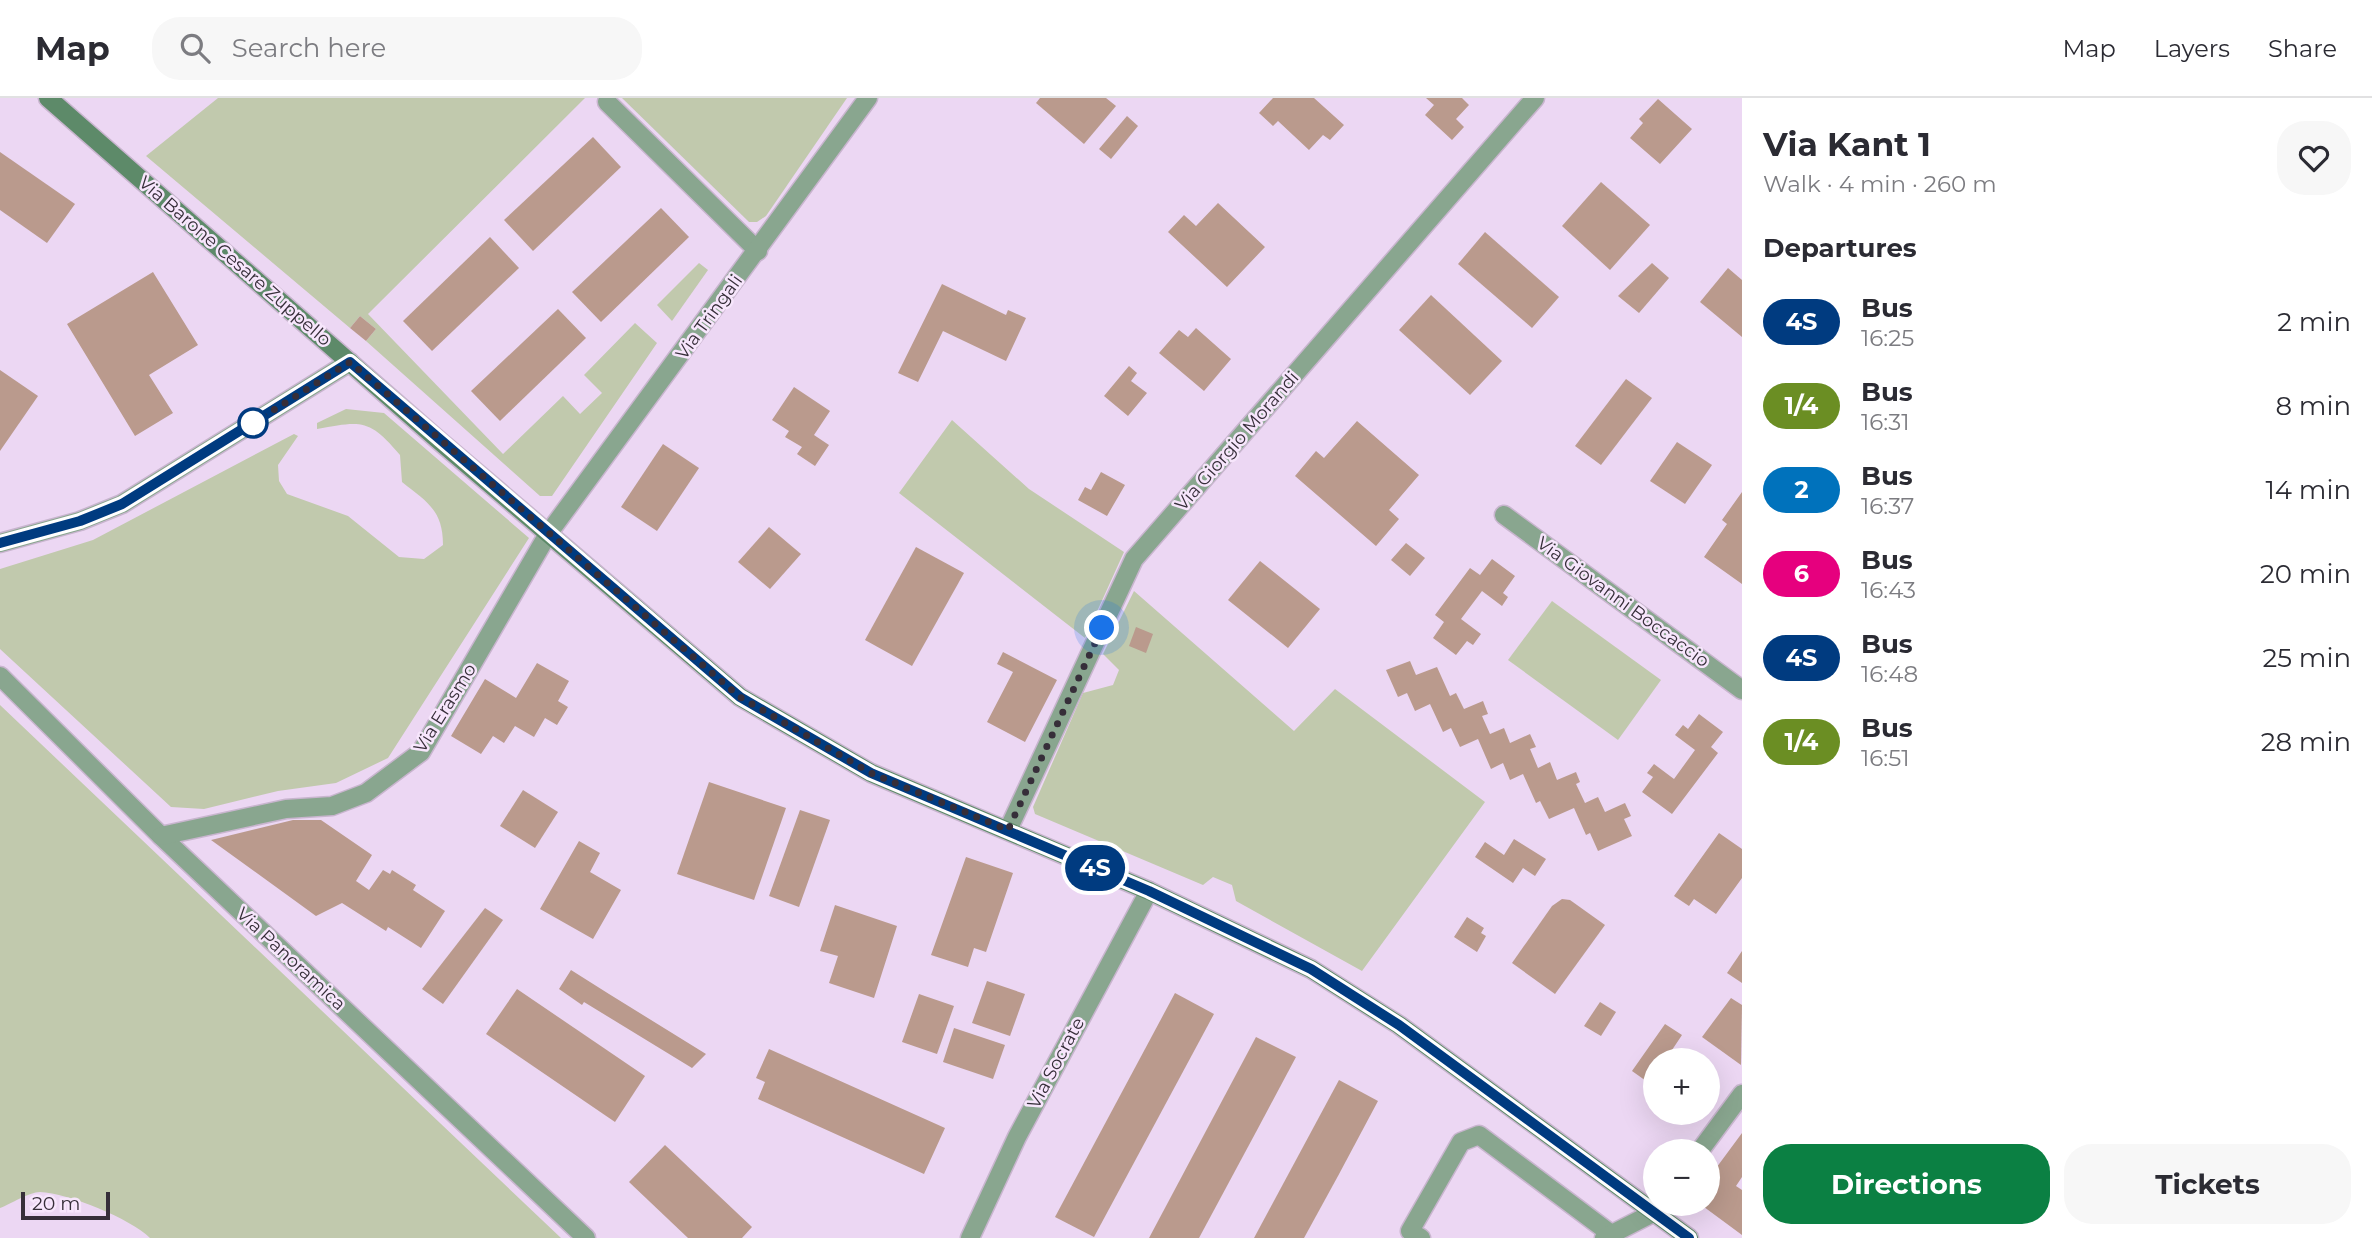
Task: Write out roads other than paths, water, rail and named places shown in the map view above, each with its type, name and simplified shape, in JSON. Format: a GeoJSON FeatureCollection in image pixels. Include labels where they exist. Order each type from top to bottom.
{"type":"FeatureCollection","features":[{"type":"Feature","properties":{"kind":"main road","name":"Via Barone Cesare Zuppello"},"geometry":{"type":"LineString","coordinates":[[48,98],[548,534],[740,697],[871,773],[1149,891],[1311,969],[1399,1025],[1643,1199]]}},
{"type":"Feature","properties":{"kind":"main road","name":"Via Barone Cesare Zuppello"},"geometry":{"type":"LineString","coordinates":[[1665,1216],[1689,1238]]}},
{"type":"Feature","properties":{"kind":"street","name":"Via Tringali"},"geometry":{"type":"LineString","coordinates":[[548,534],[868,98]]}},
{"type":"Feature","properties":{"kind":"street","name":"Via Giorgio Morandi"},"geometry":{"type":"LineString","coordinates":[[1008,830],[1134,559],[1535,98]]}},
{"type":"Feature","properties":{"kind":"street"},"geometry":{"type":"LineString","coordinates":[[607,102],[758,251]]}},
{"type":"Feature","properties":{"kind":"street"},"geometry":{"type":"LineString","coordinates":[[0,542],[80,521],[122,504],[350,362]]}},
{"type":"Feature","properties":{"kind":"street","name":"Via Giovanni Boccaccio"},"geometry":{"type":"LineString","coordinates":[[1504,515],[1742,690]]}},
{"type":"Feature","properties":{"kind":"street","name":"Via Erasmo"},"geometry":{"type":"LineString","coordinates":[[161,835],[286,809],[332,806],[366,793],[397,772],[421,752],[548,534]]}},
{"type":"Feature","properties":{"kind":"street","name":"Via Panoramica"},"geometry":{"type":"LineString","coordinates":[[0,676],[161,835],[586,1238]]}},
{"type":"Feature","properties":{"kind":"street","name":"Via Socrate"},"geometry":{"type":"LineString","coordinates":[[970,1238],[1017,1137],[1149,891]]}},
{"type":"Feature","properties":{"kind":"street"},"geometry":{"type":"LineString","coordinates":[[1709,1139],[1742,1094]]}},
{"type":"Feature","properties":{"kind":"street"},"geometry":{"type":"LineString","coordinates":[[1421,1238],[1410,1231],[1461,1142],[1479,1135],[1608,1236],[1643,1216]]}}]}
